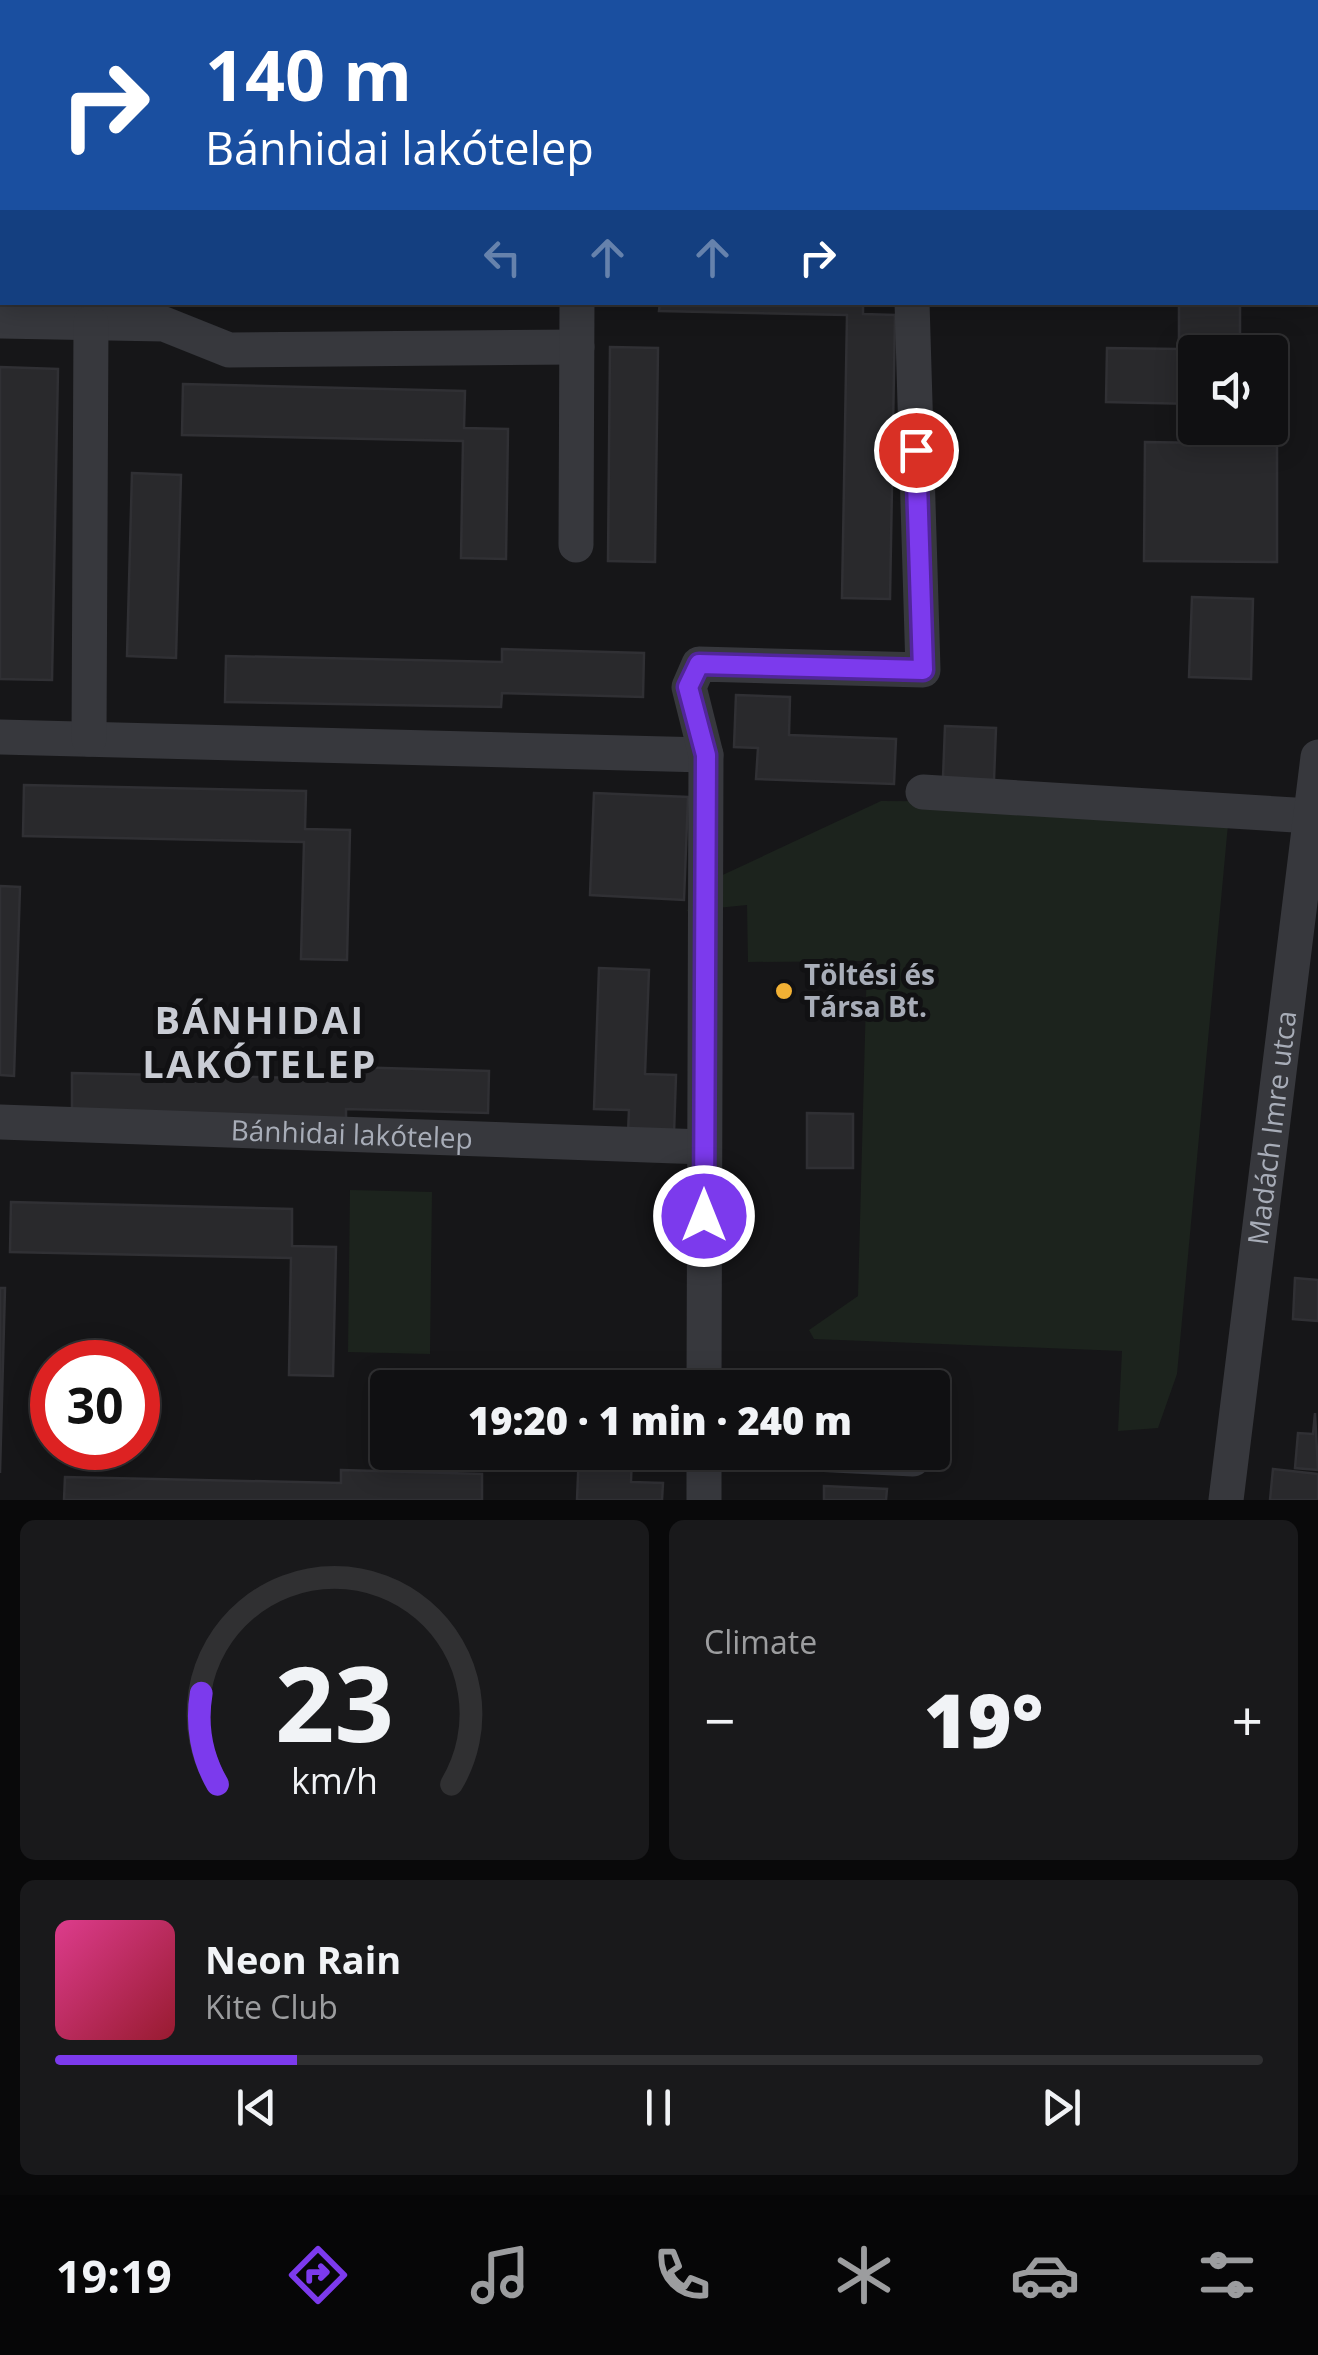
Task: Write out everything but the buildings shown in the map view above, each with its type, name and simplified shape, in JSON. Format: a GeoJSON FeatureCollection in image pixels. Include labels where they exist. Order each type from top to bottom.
{"type":"FeatureCollection","features":[{"type":"Feature","properties":{"kind":"street"},"geometry":{"type":"LineString","coordinates":[[164,324],[191,305]]}},
{"type":"Feature","properties":{"kind":"street"},"geometry":{"type":"LineString","coordinates":[[576,544],[577,305]]}},
{"type":"Feature","properties":{"kind":"street"},"geometry":{"type":"LineString","coordinates":[[704,1370],[706,755],[688,687],[699,664],[923,670],[912,305]]}},
{"type":"Feature","properties":{"kind":"street"},"geometry":{"type":"LineString","coordinates":[[0,321],[164,324],[228,350],[577,347]]}},
{"type":"Feature","properties":{"kind":"street"},"geometry":{"type":"LineString","coordinates":[[89,739],[92,323]]}},
{"type":"Feature","properties":{"kind":"street"},"geometry":{"type":"LineString","coordinates":[[0,736],[706,755]]}},
{"type":"Feature","properties":{"kind":"street","name":"Madách Imre utca"},"geometry":{"type":"LineString","coordinates":[[1226,1500],[1318,757]]}},
{"type":"Feature","properties":{"kind":"street"},"geometry":{"type":"LineString","coordinates":[[923,792],[1312,816]]}},
{"type":"Feature","properties":{"kind":"street","name":"Bánhidai lakótelep"},"geometry":{"type":"LineString","coordinates":[[0,1122],[704,1147]]}},
{"type":"Feature","properties":{"kind":"street"},"geometry":{"type":"LineString","coordinates":[[704,1470],[704,1500]]}},
{"type":"Feature","properties":{"kind":"shaded area"},"geometry":{"type":"Polygon","coordinates":[[[881,801],[1230,803],[1177,1374],[1158,1428],[1118,1431],[1122,1351],[814,1339],[809,1330],[858,1296],[867,961],[748,962],[747,905],[687,911],[699,886],[881,801]]]}},
{"type":"Feature","properties":{"kind":"shaded area"},"geometry":{"type":"Polygon","coordinates":[[[350,1190],[432,1192],[430,1354],[348,1352],[350,1190]]]}},
{"type":"Feature","properties":{"kind":"place","name":"Töltési és Társa Bt."},"geometry":{"type":"Point","coordinates":[784,991]}},
{"type":"Feature","properties":{"kind":"district","name":"BÁNHIDAI LAKÓTELEP"},"geometry":{"type":"Point","coordinates":[260,1043]}},
{"type":"Feature","properties":{"kind":"route"},"geometry":{"type":"LineString","coordinates":[[704,1216],[706,755],[688,687],[699,664],[739,662],[923,670],[916,450]]}}]}
